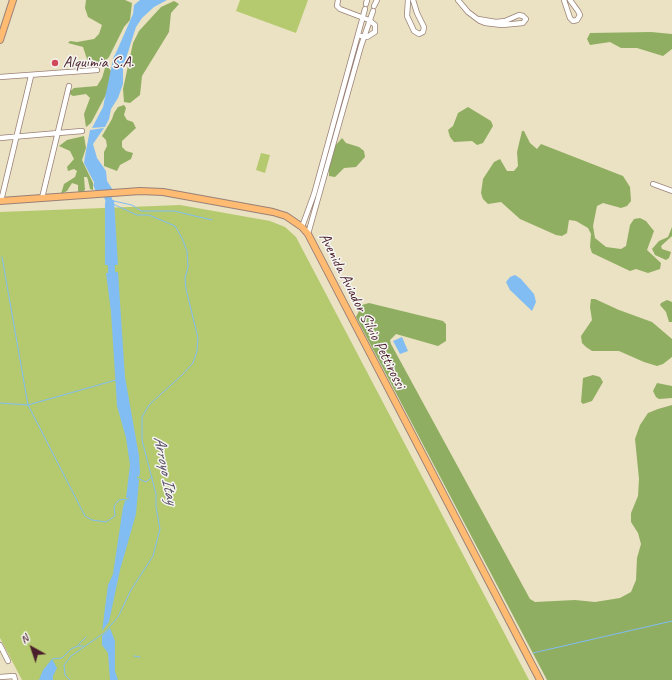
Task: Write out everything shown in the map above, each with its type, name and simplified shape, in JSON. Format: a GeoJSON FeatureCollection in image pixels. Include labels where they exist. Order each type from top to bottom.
{"type":"FeatureCollection","features":[{"type":"Feature","properties":{"kind":"main road"},"geometry":{"type":"LineString","coordinates":[[0,40],[13,0]]}},
{"type":"Feature","properties":{"kind":"main road","name":"Avenida Aviador Silvio Pettirossi"},"geometry":{"type":"LineString","coordinates":[[0,201],[96,194],[163,192],[237,204],[280,214],[302,228],[308,234],[540,680]]}},
{"type":"Feature","properties":{"kind":"street"},"geometry":{"type":"LineString","coordinates":[[338,0],[338,8],[369,20],[375,25],[375,32],[364,37],[357,36]]}},
{"type":"Feature","properties":{"kind":"street"},"geometry":{"type":"LineString","coordinates":[[374,6],[377,0]]}},
{"type":"Feature","properties":{"kind":"street"},"geometry":{"type":"LineString","coordinates":[[408,0],[407,16],[414,30],[419,34],[423,32],[424,27],[413,0]]}},
{"type":"Feature","properties":{"kind":"street"},"geometry":{"type":"LineString","coordinates":[[458,0],[468,12],[478,19],[485,23],[502,25],[523,23],[526,19],[519,15],[505,21],[496,22],[478,19]]}},
{"type":"Feature","properties":{"kind":"street"},"geometry":{"type":"LineString","coordinates":[[564,0],[570,18],[577,20],[580,15],[570,0]]}},
{"type":"Feature","properties":{"kind":"street"},"geometry":{"type":"LineString","coordinates":[[308,234],[343,101],[357,36],[365,9]]}},
{"type":"Feature","properties":{"kind":"street"},"geometry":{"type":"LineString","coordinates":[[302,228],[373,11]]}},
{"type":"Feature","properties":{"kind":"street"},"geometry":{"type":"LineString","coordinates":[[0,77],[31,76],[97,70]]}},
{"type":"Feature","properties":{"kind":"street"},"geometry":{"type":"LineString","coordinates":[[0,201],[31,76]]}},
{"type":"Feature","properties":{"kind":"street"},"geometry":{"type":"LineString","coordinates":[[42,198],[59,134],[69,86]]}},
{"type":"Feature","properties":{"kind":"street"},"geometry":{"type":"LineString","coordinates":[[0,138],[82,131]]}},
{"type":"Feature","properties":{"kind":"street"},"geometry":{"type":"LineString","coordinates":[[653,184],[672,191]]}},
{"type":"Feature","properties":{"kind":"street"},"geometry":{"type":"LineString","coordinates":[[0,645],[8,661]]}},
{"type":"Feature","properties":{"kind":"street"},"geometry":{"type":"LineString","coordinates":[[0,677],[14,678]]}},
{"type":"Feature","properties":{"kind":"green space"},"geometry":{"type":"Polygon","coordinates":[[[86,0],[125,0],[132,3],[130,20],[124,27],[109,57],[104,62],[95,65],[88,62],[83,47],[68,43],[70,41],[77,42],[94,39],[99,34],[102,25],[88,17],[85,8],[86,0]]]}},
{"type":"Feature","properties":{"kind":"green space"},"geometry":{"type":"Polygon","coordinates":[[[240,0],[308,0],[296,33],[236,11],[240,0]]]}},
{"type":"Feature","properties":{"kind":"green space"},"geometry":{"type":"Polygon","coordinates":[[[174,1],[179,4],[171,13],[169,32],[142,76],[140,95],[130,103],[124,102],[123,89],[133,43],[139,31],[161,7],[174,1]]]}},
{"type":"Feature","properties":{"kind":"green space"},"geometry":{"type":"Polygon","coordinates":[[[651,32],[672,34],[672,49],[663,56],[637,48],[621,48],[610,42],[590,45],[587,39],[590,33],[651,32]]]}},
{"type":"Feature","properties":{"kind":"green space"},"geometry":{"type":"Polygon","coordinates":[[[107,66],[112,72],[109,89],[91,123],[86,127],[84,114],[90,98],[86,94],[73,96],[68,93],[74,88],[97,86],[107,66]]]}},
{"type":"Feature","properties":{"kind":"green space"},"geometry":{"type":"Polygon","coordinates":[[[124,105],[126,108],[124,115],[127,120],[133,122],[136,128],[122,141],[122,147],[126,151],[133,153],[131,159],[120,165],[117,171],[104,166],[104,152],[107,146],[106,140],[102,136],[118,107],[124,105]]]}},
{"type":"Feature","properties":{"kind":"green space"},"geometry":{"type":"Polygon","coordinates":[[[468,107],[491,121],[493,126],[483,143],[477,145],[472,141],[454,142],[450,137],[448,130],[453,126],[458,113],[468,107]]]}},
{"type":"Feature","properties":{"kind":"green space"},"geometry":{"type":"Polygon","coordinates":[[[522,131],[524,131],[530,143],[537,149],[541,144],[623,176],[630,187],[631,201],[627,206],[621,208],[603,203],[597,206],[593,226],[595,238],[606,247],[621,249],[626,246],[630,225],[634,219],[640,218],[646,221],[654,231],[647,250],[661,263],[660,269],[648,273],[636,269],[630,271],[592,253],[590,247],[591,234],[588,228],[576,221],[569,220],[567,233],[562,236],[556,235],[520,219],[501,202],[488,204],[483,199],[481,193],[483,179],[494,162],[500,159],[507,171],[514,171],[518,166],[517,152],[522,131]]]}},
{"type":"Feature","properties":{"kind":"green space"},"geometry":{"type":"Polygon","coordinates":[[[84,136],[86,148],[82,160],[93,183],[93,190],[90,189],[87,177],[84,177],[85,190],[80,193],[78,191],[78,185],[72,183],[67,191],[61,194],[64,184],[75,177],[77,171],[74,169],[68,171],[67,167],[74,159],[70,151],[59,146],[67,140],[84,136]]]}},
{"type":"Feature","properties":{"kind":"green space"},"geometry":{"type":"Polygon","coordinates":[[[342,138],[346,143],[359,147],[364,151],[365,157],[356,167],[344,168],[335,177],[329,176],[329,168],[335,146],[342,138]]]}},
{"type":"Feature","properties":{"kind":"green space"},"geometry":{"type":"Polygon","coordinates":[[[261,153],[270,155],[265,173],[256,170],[261,153]]]}},
{"type":"Feature","properties":{"kind":"green space"},"geometry":{"type":"Polygon","coordinates":[[[180,205],[270,221],[285,227],[296,237],[529,680],[22,680],[0,638],[0,212],[180,205]]]}},
{"type":"Feature","properties":{"kind":"green space"},"geometry":{"type":"Polygon","coordinates":[[[672,227],[672,236],[661,246],[662,249],[671,252],[669,258],[666,260],[655,255],[652,249],[659,241],[668,237],[672,227]]]}},
{"type":"Feature","properties":{"kind":"green space"},"geometry":{"type":"Polygon","coordinates":[[[591,299],[595,299],[619,310],[652,322],[672,339],[672,357],[663,364],[657,366],[619,351],[592,351],[586,347],[582,343],[581,336],[592,320],[590,307],[591,299]]]}},
{"type":"Feature","properties":{"kind":"green space"},"geometry":{"type":"Polygon","coordinates":[[[667,300],[672,302],[672,322],[669,322],[666,312],[660,305],[667,300]]]}},
{"type":"Feature","properties":{"kind":"green space"},"geometry":{"type":"Polygon","coordinates":[[[369,303],[443,321],[446,324],[446,341],[438,346],[396,334],[390,340],[391,344],[530,599],[535,602],[575,600],[595,602],[620,598],[631,592],[636,580],[637,558],[641,544],[638,533],[631,522],[631,513],[638,496],[639,479],[635,439],[640,425],[648,413],[672,405],[672,680],[547,680],[356,317],[362,305],[369,303]]]}},
{"type":"Feature","properties":{"kind":"green space"},"geometry":{"type":"Polygon","coordinates":[[[593,375],[600,377],[603,382],[592,401],[583,404],[581,402],[583,378],[593,375]]]}},
{"type":"Feature","properties":{"kind":"green space"},"geometry":{"type":"Polygon","coordinates":[[[657,383],[672,386],[672,398],[659,399],[656,397],[653,391],[657,383]]]}},
{"type":"Feature","properties":{"kind":"water"},"geometry":{"type":"Polygon","coordinates":[[[140,0],[167,0],[154,7],[142,18],[136,27],[123,68],[123,84],[118,98],[111,109],[109,119],[105,127],[92,128],[113,88],[116,75],[115,55],[133,14],[134,5],[140,0]]]}},
{"type":"Feature","properties":{"kind":"water"},"geometry":{"type":"Polygon","coordinates":[[[104,128],[93,144],[97,158],[106,171],[107,181],[113,190],[98,190],[84,163],[90,130],[104,128]]]}},
{"type":"Feature","properties":{"kind":"water"},"geometry":{"type":"Polygon","coordinates":[[[114,200],[118,265],[105,265],[105,202],[114,200]]]}},
{"type":"Feature","properties":{"kind":"water"},"geometry":{"type":"Polygon","coordinates":[[[118,272],[125,377],[139,456],[140,472],[139,477],[133,475],[129,478],[132,491],[128,498],[126,498],[130,465],[126,438],[117,406],[111,312],[106,273],[118,272]]]}},
{"type":"Feature","properties":{"kind":"water"},"geometry":{"type":"Polygon","coordinates":[[[515,275],[521,279],[534,294],[536,302],[532,311],[510,290],[506,282],[510,277],[515,275]]]}},
{"type":"Feature","properties":{"kind":"water"},"geometry":{"type":"Polygon","coordinates":[[[402,337],[408,351],[400,354],[393,341],[402,337]]]}},
{"type":"Feature","properties":{"kind":"water"},"geometry":{"type":"Polygon","coordinates":[[[134,477],[139,480],[136,514],[120,570],[109,622],[102,631],[108,585],[113,574],[123,507],[125,501],[131,498],[134,494],[135,490],[131,480],[134,477]]]}},
{"type":"Feature","properties":{"kind":"water"},"geometry":{"type":"Polygon","coordinates":[[[110,628],[115,641],[115,671],[118,680],[110,680],[108,653],[102,645],[102,636],[110,628]]]}},
{"type":"Feature","properties":{"kind":"water"},"geometry":{"type":"Polygon","coordinates":[[[52,659],[57,668],[53,676],[53,680],[39,680],[43,670],[52,659]]]}},
{"type":"Feature","properties":{"kind":"waterway","name":"Arroyo Itay"},"geometry":{"type":"LineString","coordinates":[[107,105],[117,58]]}},
{"type":"Feature","properties":{"kind":"waterway","name":"Arroyo Itay"},"geometry":{"type":"LineString","coordinates":[[97,185],[98,188],[105,190],[110,203],[110,211]]}},
{"type":"Feature","properties":{"kind":"waterway"},"geometry":{"type":"LineString","coordinates":[[109,200],[132,205],[141,211],[174,211],[212,220]]}},
{"type":"Feature","properties":{"kind":"waterway","name":"Arroyo Itay"},"geometry":{"type":"LineString","coordinates":[[70,680],[65,675],[64,665],[71,656],[104,633],[118,617],[131,590],[153,556],[160,529],[156,507],[156,494],[142,440],[142,417],[149,405],[193,363],[197,351],[198,338],[186,289],[185,278],[188,267],[187,251],[182,238],[175,226],[149,215],[137,215],[113,204]]}},
{"type":"Feature","properties":{"kind":"waterway"},"geometry":{"type":"LineString","coordinates":[[2,257],[28,405],[116,380]]}},
{"type":"Feature","properties":{"kind":"waterway","name":"Arroyo Itay"},"geometry":{"type":"LineString","coordinates":[[111,257],[112,280]]}},
{"type":"Feature","properties":{"kind":"waterway"},"geometry":{"type":"LineString","coordinates":[[0,403],[28,405],[85,516],[92,520],[106,522],[115,516],[114,506],[119,500],[129,499],[133,490],[129,479],[133,476],[146,482],[152,477]]}},
{"type":"Feature","properties":{"kind":"waterway","name":"Arroyo Itay"},"geometry":{"type":"LineString","coordinates":[[132,504],[134,466]]}},
{"type":"Feature","properties":{"kind":"waterway"},"geometry":{"type":"LineString","coordinates":[[533,653],[672,621]]}},
{"type":"Feature","properties":{"kind":"waterway"},"geometry":{"type":"LineString","coordinates":[[78,645],[86,637]]}},
{"type":"Feature","properties":{"kind":"waterway"},"geometry":{"type":"LineString","coordinates":[[52,659],[62,658],[71,649],[78,646],[83,646]]}},
{"type":"Feature","properties":{"kind":"waterway"},"geometry":{"type":"LineString","coordinates":[[134,656],[140,657]]}},
{"type":"Feature","properties":{"kind":"place","name":"Alquimia S.A."},"geometry":{"type":"Point","coordinates":[55,63]}}]}
